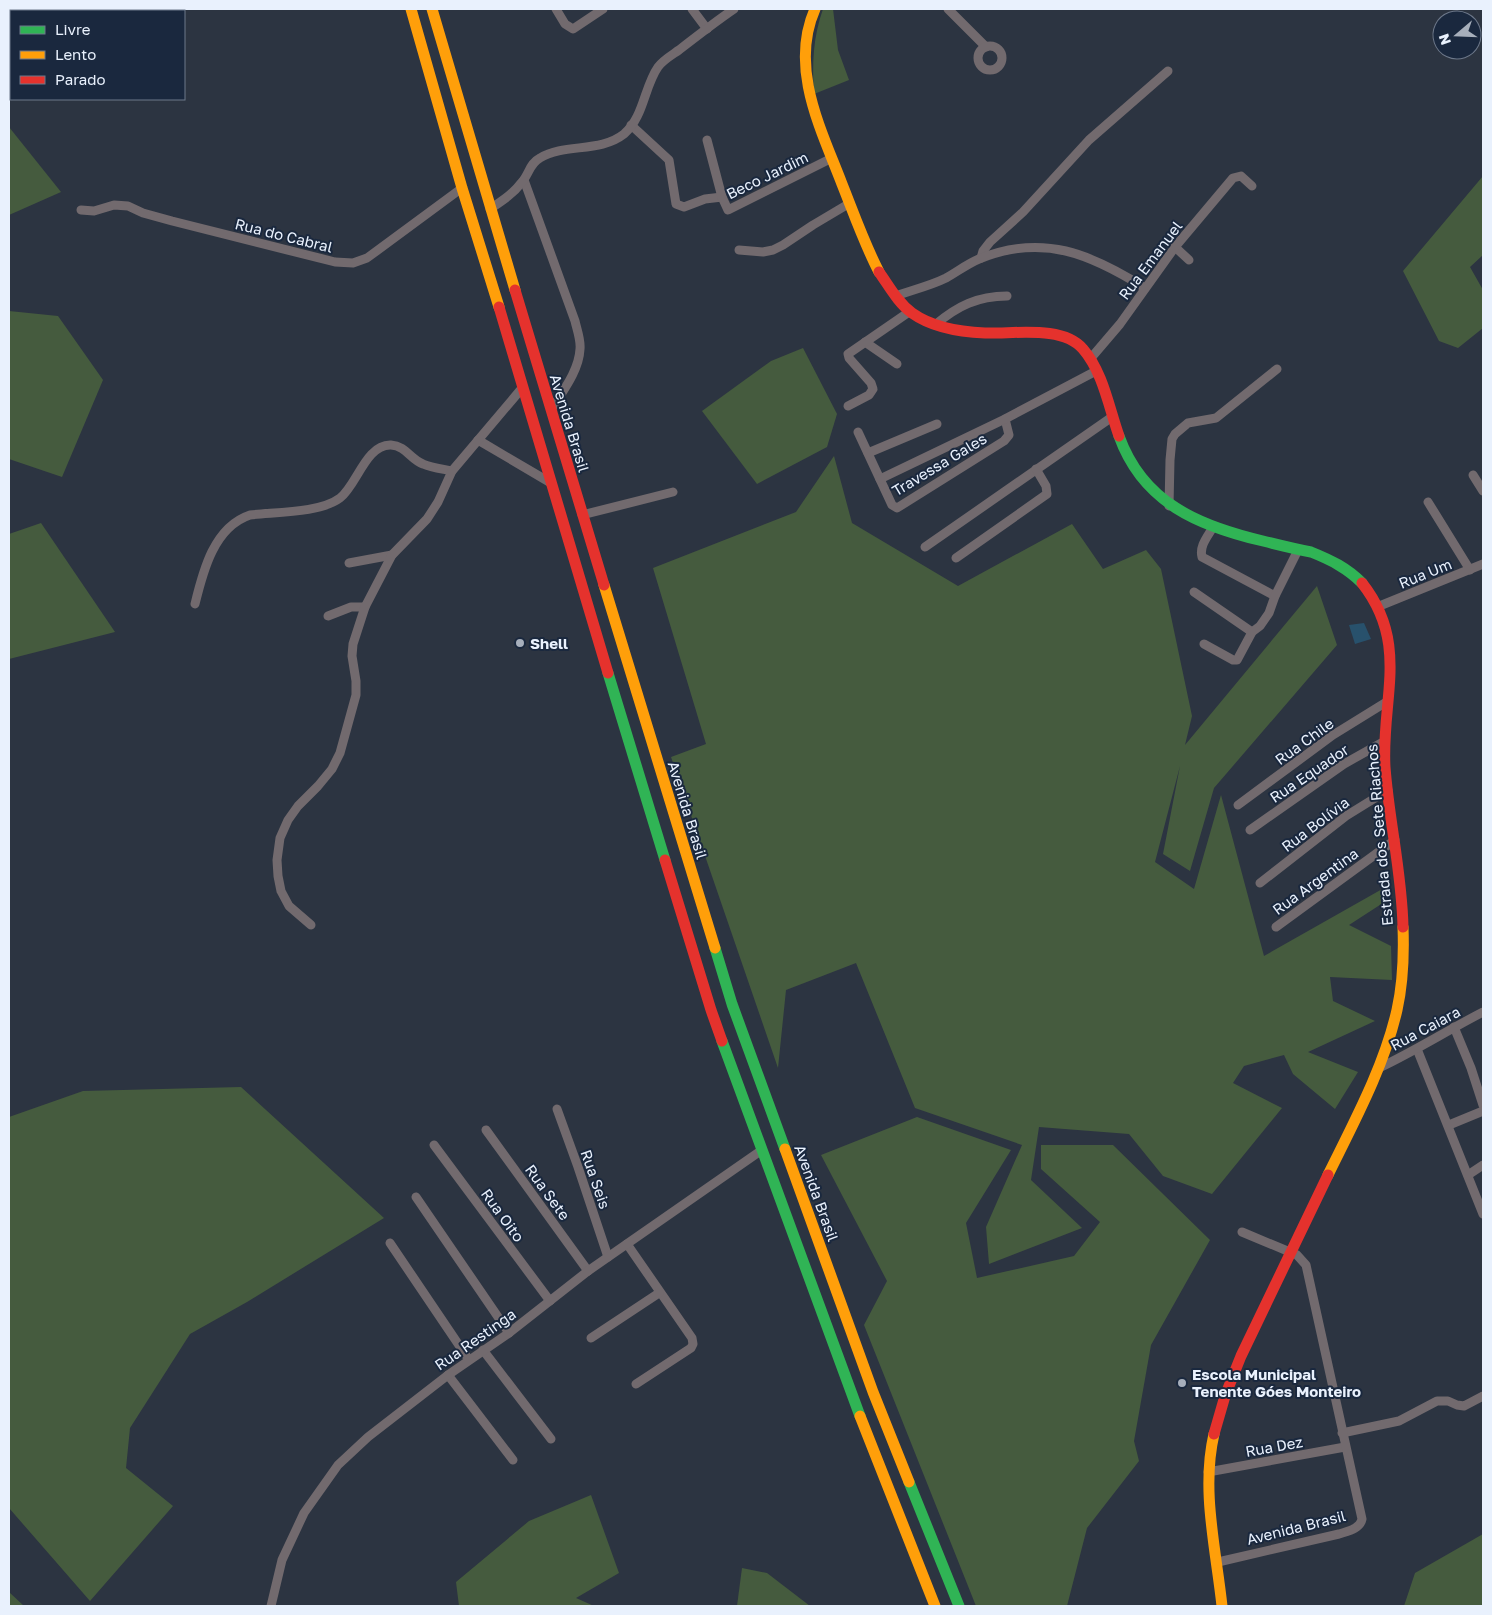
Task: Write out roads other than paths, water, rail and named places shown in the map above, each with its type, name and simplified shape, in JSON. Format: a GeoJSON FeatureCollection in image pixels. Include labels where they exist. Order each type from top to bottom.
{"type":"FeatureCollection","features":[{"type":"Feature","properties":{"kind":"main road"},"geometry":{"type":"LineString","coordinates":[[406,9],[423,48]]}},
{"type":"Feature","properties":{"kind":"main road"},"geometry":{"type":"LineString","coordinates":[[411,9],[462,188],[483,252],[711,1010],[854,1401],[935,1606]]}},
{"type":"Feature","properties":{"kind":"main road","name":"Avenida Brasil"},"geometry":{"type":"LineString","coordinates":[[433,9],[490,209],[732,1004],[872,1392],[959,1606]]}},
{"type":"Feature","properties":{"kind":"main road","name":"Estrada dos Sete Riachos"},"geometry":{"type":"LineString","coordinates":[[815,9],[807,32],[805,68],[813,109],[877,266],[895,296],[909,312],[935,325],[960,331],[1059,334],[1075,341],[1091,358],[1112,417],[1134,469],[1150,489],[1169,506],[1187,517],[1213,527],[1326,558],[1342,566],[1363,585],[1377,607],[1388,636],[1391,654],[1391,674],[1385,763],[1399,873],[1403,960],[1397,1009],[1379,1068],[1325,1185],[1277,1277],[1234,1373],[1214,1435],[1208,1472],[1209,1503],[1218,1562],[1222,1606]]}},
{"type":"Feature","properties":{"kind":"street"},"geometry":{"type":"LineString","coordinates":[[556,9],[565,24],[573,29],[599,10]]}},
{"type":"Feature","properties":{"kind":"street"},"geometry":{"type":"LineString","coordinates":[[692,9],[706,29]]}},
{"type":"Feature","properties":{"kind":"street"},"geometry":{"type":"LineString","coordinates":[[490,209],[515,191],[539,158],[564,150],[610,141],[623,135],[632,126],[642,106],[652,78],[661,64],[734,9]]}},
{"type":"Feature","properties":{"kind":"street"},"geometry":{"type":"LineString","coordinates":[[948,9],[986,47]]}},
{"type":"Feature","properties":{"kind":"street"},"geometry":{"type":"LineString","coordinates":[[981,258],[983,251],[990,242],[1023,212],[1089,140],[1168,71]]}},
{"type":"Feature","properties":{"kind":"street","name":"Beco Jardim"},"geometry":{"type":"LineString","coordinates":[[632,126],[669,160],[676,204],[684,207],[705,199],[722,197]]}},
{"type":"Feature","properties":{"kind":"street","name":"Beco Jardim"},"geometry":{"type":"LineString","coordinates":[[707,140],[722,197],[726,208],[730,210],[832,158]]}},
{"type":"Feature","properties":{"kind":"street","name":"Rua Emanuel"},"geometry":{"type":"LineString","coordinates":[[1091,358],[1110,337],[1175,247],[1233,178],[1241,176],[1252,186]]}},
{"type":"Feature","properties":{"kind":"street"},"geometry":{"type":"LineString","coordinates":[[524,180],[575,321],[579,337],[580,348],[573,373],[551,411]]}},
{"type":"Feature","properties":{"kind":"street","name":"Rua do Cabral"},"geometry":{"type":"LineString","coordinates":[[81,210],[94,211],[114,205],[128,206],[143,213],[215,232],[335,262],[352,263],[367,258],[462,188]]}},
{"type":"Feature","properties":{"kind":"street"},"geometry":{"type":"LineString","coordinates":[[738,250],[763,252],[773,250],[850,203]]}},
{"type":"Feature","properties":{"kind":"street"},"geometry":{"type":"LineString","coordinates":[[895,296],[942,280],[981,258],[1025,247],[1041,246],[1067,251],[1093,260],[1121,273],[1145,288]]}},
{"type":"Feature","properties":{"kind":"street"},"geometry":{"type":"LineString","coordinates":[[1175,247],[1190,260]]}},
{"type":"Feature","properties":{"kind":"street"},"geometry":{"type":"LineString","coordinates":[[935,325],[944,316],[967,303],[991,296],[1007,296]]}},
{"type":"Feature","properties":{"kind":"street"},"geometry":{"type":"LineString","coordinates":[[848,406],[869,395],[873,389],[871,383],[849,358],[849,353],[909,312]]}},
{"type":"Feature","properties":{"kind":"street"},"geometry":{"type":"LineString","coordinates":[[865,342],[897,364]]}},
{"type":"Feature","properties":{"kind":"street"},"geometry":{"type":"LineString","coordinates":[[1169,506],[1170,460],[1172,440],[1175,434],[1188,423],[1216,418],[1277,369]]}},
{"type":"Feature","properties":{"kind":"street","name":"Travessa Gales"},"geometry":{"type":"LineString","coordinates":[[880,479],[1005,419],[1096,371]]}},
{"type":"Feature","properties":{"kind":"street"},"geometry":{"type":"LineString","coordinates":[[311,925],[288,906],[281,891],[277,860],[280,838],[288,820],[298,806],[332,769],[340,753],[356,695],[352,644],[364,607],[392,555],[433,512],[452,471],[523,386]]}},
{"type":"Feature","properties":{"kind":"street"},"geometry":{"type":"LineString","coordinates":[[925,546],[1112,417]]}},
{"type":"Feature","properties":{"kind":"street","name":"Travessa Gales"},"geometry":{"type":"LineString","coordinates":[[858,432],[892,505],[898,508],[1004,441],[1009,435],[1005,419]]}},
{"type":"Feature","properties":{"kind":"street"},"geometry":{"type":"LineString","coordinates":[[868,453],[937,424]]}},
{"type":"Feature","properties":{"kind":"street"},"geometry":{"type":"LineString","coordinates":[[478,440],[552,484]]}},
{"type":"Feature","properties":{"kind":"street"},"geometry":{"type":"LineString","coordinates":[[194,604],[206,565],[216,546],[228,527],[242,517],[304,511],[336,501],[343,495],[370,456],[384,445],[398,446],[423,464],[452,471]]}},
{"type":"Feature","properties":{"kind":"street"},"geometry":{"type":"LineString","coordinates":[[956,558],[1046,494],[1046,486],[1036,469]]}},
{"type":"Feature","properties":{"kind":"street"},"geometry":{"type":"LineString","coordinates":[[1473,475],[1483,491]]}},
{"type":"Feature","properties":{"kind":"street"},"geometry":{"type":"LineString","coordinates":[[582,515],[674,492]]}},
{"type":"Feature","properties":{"kind":"street"},"geometry":{"type":"LineString","coordinates":[[1428,502],[1470,570]]}},
{"type":"Feature","properties":{"kind":"street"},"geometry":{"type":"LineString","coordinates":[[1213,527],[1200,552],[1202,557],[1275,596]]}},
{"type":"Feature","properties":{"kind":"street"},"geometry":{"type":"LineString","coordinates":[[1204,644],[1233,660],[1237,660],[1252,632],[1260,626],[1269,613],[1275,596],[1298,550]]}},
{"type":"Feature","properties":{"kind":"street"},"geometry":{"type":"LineString","coordinates":[[349,563],[392,555]]}},
{"type":"Feature","properties":{"kind":"street","name":"Rua Um"},"geometry":{"type":"LineString","coordinates":[[1377,607],[1483,564]]}},
{"type":"Feature","properties":{"kind":"street"},"geometry":{"type":"LineString","coordinates":[[1194,592],[1252,632]]}},
{"type":"Feature","properties":{"kind":"street"},"geometry":{"type":"LineString","coordinates":[[328,616],[351,607],[364,607]]}},
{"type":"Feature","properties":{"kind":"street","name":"Rua Chile"},"geometry":{"type":"LineString","coordinates":[[1238,805],[1333,736],[1388,701]]}},
{"type":"Feature","properties":{"kind":"street","name":"Rua Equador"},"geometry":{"type":"LineString","coordinates":[[1250,830],[1344,764],[1385,741]]}},
{"type":"Feature","properties":{"kind":"street","name":"Rua Bolívia"},"geometry":{"type":"LineString","coordinates":[[1260,883],[1346,816],[1388,790]]}},
{"type":"Feature","properties":{"kind":"street","name":"Rua Argentina"},"geometry":{"type":"LineString","coordinates":[[1276,927],[1395,840]]}},
{"type":"Feature","properties":{"kind":"street","name":"Rua Caiara"},"geometry":{"type":"LineString","coordinates":[[1379,1068],[1417,1050],[1483,1012]]}},
{"type":"Feature","properties":{"kind":"street"},"geometry":{"type":"LineString","coordinates":[[1454,1027],[1471,1068],[1483,1105]]}},
{"type":"Feature","properties":{"kind":"street"},"geometry":{"type":"LineString","coordinates":[[1417,1050],[1483,1214]]}},
{"type":"Feature","properties":{"kind":"street","name":"Rua Seis"},"geometry":{"type":"LineString","coordinates":[[557,1109],[608,1257]]}},
{"type":"Feature","properties":{"kind":"street"},"geometry":{"type":"LineString","coordinates":[[1448,1125],[1483,1111]]}},
{"type":"Feature","properties":{"kind":"street","name":"Rua Sete"},"geometry":{"type":"LineString","coordinates":[[486,1130],[588,1270]]}},
{"type":"Feature","properties":{"kind":"street","name":"Rua Oito"},"geometry":{"type":"LineString","coordinates":[[434,1145],[550,1302]]}},
{"type":"Feature","properties":{"kind":"street","name":"Rua Restinga"},"geometry":{"type":"LineString","coordinates":[[270,1606],[282,1560],[304,1513],[338,1465],[368,1437],[448,1375],[550,1302],[588,1270],[762,1150]]}},
{"type":"Feature","properties":{"kind":"street"},"geometry":{"type":"LineString","coordinates":[[1468,1175],[1483,1165]]}},
{"type":"Feature","properties":{"kind":"street"},"geometry":{"type":"LineString","coordinates":[[416,1197],[509,1333]]}},
{"type":"Feature","properties":{"kind":"street"},"geometry":{"type":"LineString","coordinates":[[1242,1232],[1300,1257],[1308,1271],[1344,1447]]}},
{"type":"Feature","properties":{"kind":"street"},"geometry":{"type":"LineString","coordinates":[[390,1243],[431,1307],[469,1360]]}},
{"type":"Feature","properties":{"kind":"street"},"geometry":{"type":"LineString","coordinates":[[627,1244],[659,1293],[692,1338],[693,1346],[636,1384]]}},
{"type":"Feature","properties":{"kind":"street"},"geometry":{"type":"LineString","coordinates":[[591,1338],[659,1293]]}},
{"type":"Feature","properties":{"kind":"street"},"geometry":{"type":"LineString","coordinates":[[484,1350],[551,1439]]}},
{"type":"Feature","properties":{"kind":"street"},"geometry":{"type":"LineString","coordinates":[[448,1375],[513,1460]]}},
{"type":"Feature","properties":{"kind":"street"},"geometry":{"type":"LineString","coordinates":[[1342,1433],[1399,1420],[1437,1401],[1448,1401],[1464,1406],[1483,1396]]}},
{"type":"Feature","properties":{"kind":"street","name":"Rua Dez"},"geometry":{"type":"LineString","coordinates":[[1208,1472],[1344,1447]]}},
{"type":"Feature","properties":{"kind":"street","name":"Avenida Brasil"},"geometry":{"type":"LineString","coordinates":[[1218,1562],[1339,1534],[1360,1525],[1362,1519],[1361,1511],[1344,1447]]}},
{"type":"Feature","properties":{"kind":"water"},"geometry":{"type":"Polygon","coordinates":[[[1364,623],[1371,639],[1355,644],[1349,625],[1364,623]]]}},
{"type":"Feature","properties":{"kind":"place","name":"Shell"},"geometry":{"type":"Point","coordinates":[520,643]}},
{"type":"Feature","properties":{"kind":"place","name":"Escola Municipal Tenente Góes Monteiro"},"geometry":{"type":"Point","coordinates":[1182,1383]}}]}
